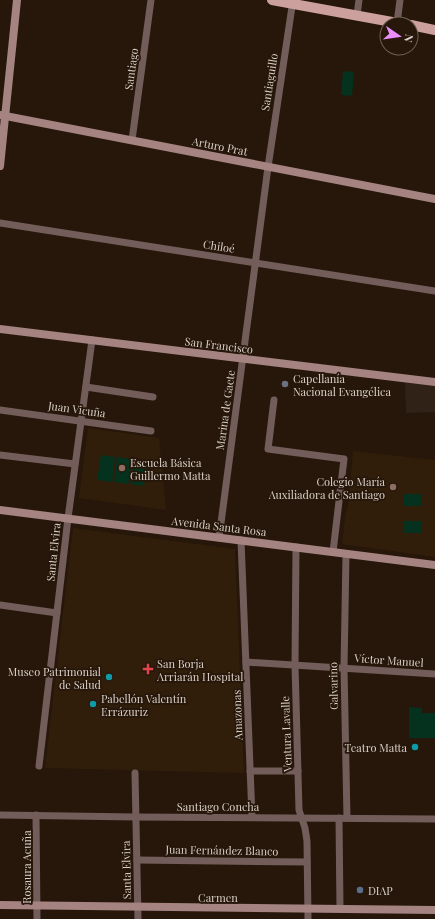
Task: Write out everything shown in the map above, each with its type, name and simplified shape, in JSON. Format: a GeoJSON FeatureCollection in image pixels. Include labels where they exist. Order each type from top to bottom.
{"type":"FeatureCollection","features":[{"type":"Feature","properties":{"kind":"main road"},"geometry":{"type":"LineString","coordinates":[[0,166],[3,116],[17,0]]}},
{"type":"Feature","properties":{"kind":"main road"},"geometry":{"type":"LineString","coordinates":[[272,0],[292,2],[379,20]]}},
{"type":"Feature","properties":{"kind":"main road"},"geometry":{"type":"LineString","coordinates":[[419,27],[435,30]]}},
{"type":"Feature","properties":{"kind":"main road","name":"Arturo Prat"},"geometry":{"type":"LineString","coordinates":[[3,116],[435,199]]}},
{"type":"Feature","properties":{"kind":"main road","name":"San Francisco"},"geometry":{"type":"LineString","coordinates":[[0,329],[435,382]]}},
{"type":"Feature","properties":{"kind":"main road","name":"Avenida Santa Rosa"},"geometry":{"type":"LineString","coordinates":[[0,510],[435,565]]}},
{"type":"Feature","properties":{"kind":"main road","name":"Carmen"},"geometry":{"type":"LineString","coordinates":[[0,905],[435,910]]}},
{"type":"Feature","properties":{"kind":"street","name":"Santiago"},"geometry":{"type":"LineString","coordinates":[[132,140],[151,0]]}},
{"type":"Feature","properties":{"kind":"street"},"geometry":{"type":"LineString","coordinates":[[357,16],[359,0]]}},
{"type":"Feature","properties":{"kind":"street"},"geometry":{"type":"LineString","coordinates":[[400,0],[400,16]]}},
{"type":"Feature","properties":{"kind":"street","name":"Santiaguillo"},"geometry":{"type":"LineString","coordinates":[[268,167],[292,2]]}},
{"type":"Feature","properties":{"kind":"street","name":"Marina de Gaete"},"geometry":{"type":"LineString","coordinates":[[219,538],[268,167]]}},
{"type":"Feature","properties":{"kind":"street","name":"Chiloé"},"geometry":{"type":"LineString","coordinates":[[0,223],[435,291]]}},
{"type":"Feature","properties":{"kind":"street","name":"Santa Elvira"},"geometry":{"type":"LineString","coordinates":[[39,766],[68,518],[92,340]]}},
{"type":"Feature","properties":{"kind":"street"},"geometry":{"type":"LineString","coordinates":[[86,387],[152,397]]}},
{"type":"Feature","properties":{"kind":"street"},"geometry":{"type":"LineString","coordinates":[[274,400],[268,449],[344,459],[333,552]]}},
{"type":"Feature","properties":{"kind":"street","name":"Juan Vicuña"},"geometry":{"type":"LineString","coordinates":[[0,410],[151,430]]}},
{"type":"Feature","properties":{"kind":"street"},"geometry":{"type":"LineString","coordinates":[[0,455],[75,464]]}},
{"type":"Feature","properties":{"kind":"street","name":"Amazonas"},"geometry":{"type":"LineString","coordinates":[[241,540],[252,817]]}},
{"type":"Feature","properties":{"kind":"street","name":"Ventura Lavalle"},"geometry":{"type":"LineString","coordinates":[[296,547],[295,665],[299,810],[306,833],[308,919]]}},
{"type":"Feature","properties":{"kind":"street","name":"Galvarino"},"geometry":{"type":"LineString","coordinates":[[346,554],[344,668],[347,818]]}},
{"type":"Feature","properties":{"kind":"street"},"geometry":{"type":"LineString","coordinates":[[0,605],[57,613]]}},
{"type":"Feature","properties":{"kind":"street","name":"Víctor Manuel"},"geometry":{"type":"LineString","coordinates":[[246,662],[435,674]]}},
{"type":"Feature","properties":{"kind":"street"},"geometry":{"type":"LineString","coordinates":[[250,771],[298,771]]}},
{"type":"Feature","properties":{"kind":"street","name":"Santa Elvira"},"geometry":{"type":"LineString","coordinates":[[135,773],[138,919]]}},
{"type":"Feature","properties":{"kind":"street","name":"Santiago Concha"},"geometry":{"type":"LineString","coordinates":[[0,815],[435,819]]}},
{"type":"Feature","properties":{"kind":"street","name":"Rosaura Acuña"},"geometry":{"type":"LineString","coordinates":[[36,815],[37,919]]}},
{"type":"Feature","properties":{"kind":"street"},"geometry":{"type":"LineString","coordinates":[[338,818],[340,909]]}},
{"type":"Feature","properties":{"kind":"street","name":"Juan Fernández Blanco"},"geometry":{"type":"LineString","coordinates":[[137,860],[307,862]]}},
{"type":"Feature","properties":{"kind":"shaded area"},"geometry":{"type":"Polygon","coordinates":[[[405,383],[435,385],[435,412],[406,413],[405,383]]]}},
{"type":"Feature","properties":{"kind":"shaded area","name":"Escuela Básica Guillermo Matta"},"geometry":{"type":"Polygon","coordinates":[[[88,428],[159,438],[166,510],[79,498],[88,428]]]}},
{"type":"Feature","properties":{"kind":"shaded area","name":"Colegio María Auxiliadora de Santiago"},"geometry":{"type":"Polygon","coordinates":[[[353,451],[435,460],[435,557],[342,544],[346,511],[348,507],[353,451]]]}},
{"type":"Feature","properties":{"kind":"shaded area","name":"San Borja Arriarán Hospital"},"geometry":{"type":"Polygon","coordinates":[[[73,528],[235,550],[244,773],[45,768],[73,528]]]}},
{"type":"Feature","properties":{"kind":"green space"},"geometry":{"type":"Polygon","coordinates":[[[343,71],[354,72],[352,96],[341,95],[343,71]]]}},
{"type":"Feature","properties":{"kind":"green space"},"geometry":{"type":"Polygon","coordinates":[[[101,455],[115,457],[112,482],[97,480],[101,455]]]}},
{"type":"Feature","properties":{"kind":"green space"},"geometry":{"type":"Polygon","coordinates":[[[117,457],[132,459],[128,484],[114,482],[117,457]]]}},
{"type":"Feature","properties":{"kind":"green space"},"geometry":{"type":"Polygon","coordinates":[[[134,459],[148,461],[144,486],[130,484],[134,459]]]}},
{"type":"Feature","properties":{"kind":"green space"},"geometry":{"type":"Polygon","coordinates":[[[404,494],[421,494],[421,506],[404,506],[404,494]]]}},
{"type":"Feature","properties":{"kind":"green space"},"geometry":{"type":"Polygon","coordinates":[[[404,521],[421,521],[421,533],[404,533],[404,521]]]}},
{"type":"Feature","properties":{"kind":"green space"},"geometry":{"type":"Polygon","coordinates":[[[409,707],[422,708],[422,713],[435,713],[435,738],[409,738],[409,707]]]}},
{"type":"Feature","properties":{"kind":"place","name":"Capellanía Nacional Evangélica"},"geometry":{"type":"Point","coordinates":[285,384]}},
{"type":"Feature","properties":{"kind":"place","name":"Escuela Básica Guillermo Matta"},"geometry":{"type":"Point","coordinates":[122,468]}},
{"type":"Feature","properties":{"kind":"place","name":"Colegio María Auxiliadora de Santiago"},"geometry":{"type":"Point","coordinates":[393,487]}},
{"type":"Feature","properties":{"kind":"place","name":"San Borja Arriarán Hospital"},"geometry":{"type":"Point","coordinates":[148,669]}},
{"type":"Feature","properties":{"kind":"place","name":"Museo Patrimonial de Salud"},"geometry":{"type":"Point","coordinates":[109,677]}},
{"type":"Feature","properties":{"kind":"place","name":"Pabellón Valentín Errázuriz"},"geometry":{"type":"Point","coordinates":[93,704]}},
{"type":"Feature","properties":{"kind":"place","name":"Teatro Matta"},"geometry":{"type":"Point","coordinates":[415,747]}},
{"type":"Feature","properties":{"kind":"place","name":"DIAP"},"geometry":{"type":"Point","coordinates":[360,890]}}]}
